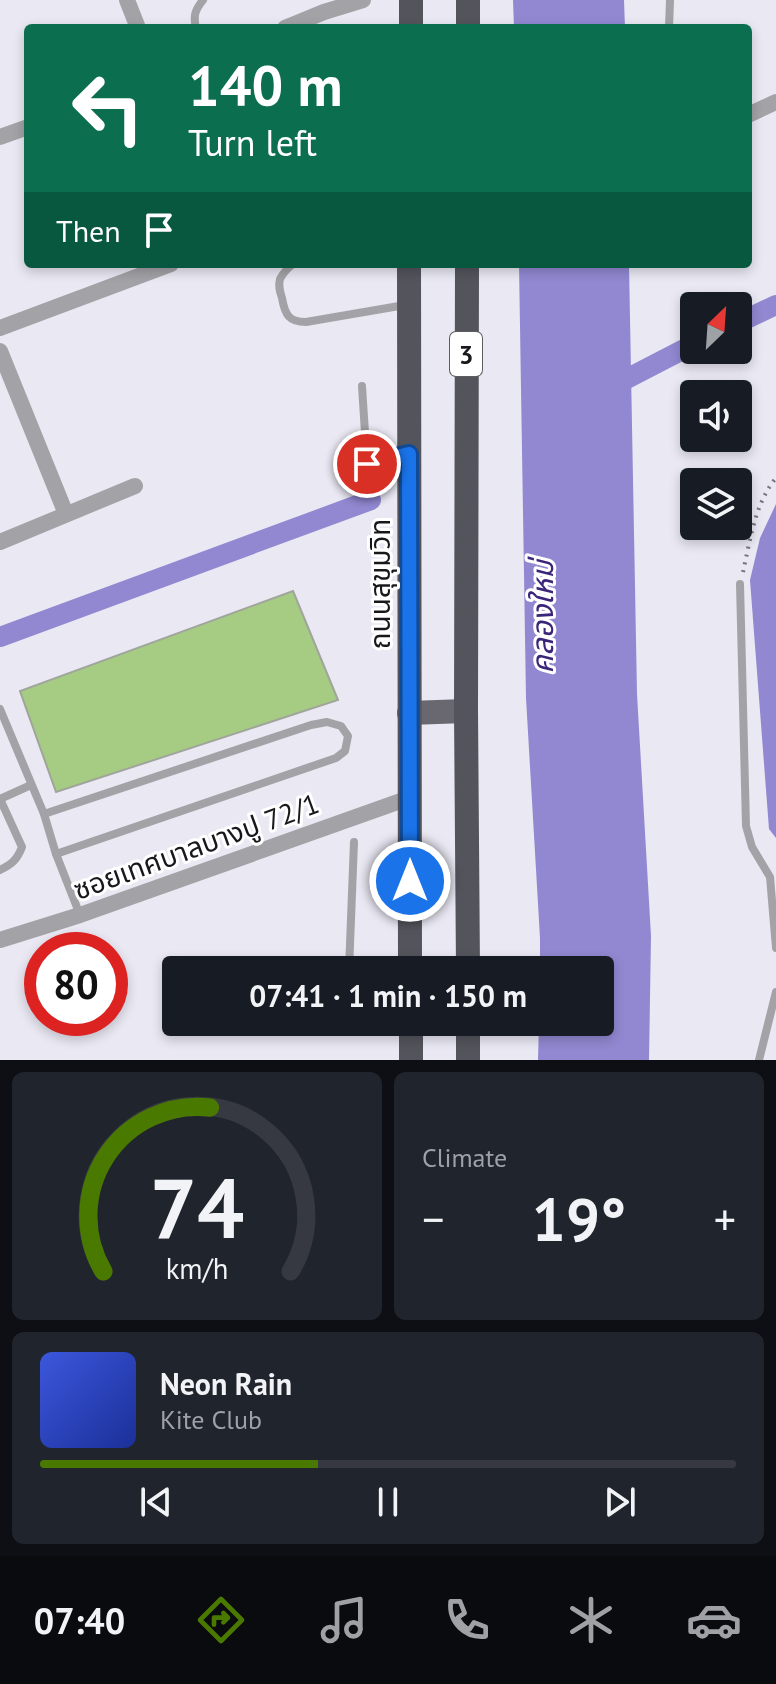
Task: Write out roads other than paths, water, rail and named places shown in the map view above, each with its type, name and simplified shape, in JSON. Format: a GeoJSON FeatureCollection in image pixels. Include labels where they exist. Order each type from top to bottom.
{"type":"FeatureCollection","features":[{"type":"Feature","properties":{"kind":"highway"},"geometry":{"type":"LineString","coordinates":[[411,0],[411,24]]}},
{"type":"Feature","properties":{"kind":"highway"},"geometry":{"type":"LineString","coordinates":[[468,0],[468,24]]}},
{"type":"Feature","properties":{"kind":"highway","name":"ถนนสุขุมวิท"},"geometry":{"type":"LineString","coordinates":[[409,268],[410,956]]}},
{"type":"Feature","properties":{"kind":"highway","name":"3"},"geometry":{"type":"LineString","coordinates":[[467,268],[468,956]]}},
{"type":"Feature","properties":{"kind":"highway"},"geometry":{"type":"LineString","coordinates":[[411,1036],[411,1060]]}},
{"type":"Feature","properties":{"kind":"highway"},"geometry":{"type":"LineString","coordinates":[[468,1036],[468,1060]]}},
{"type":"Feature","properties":{"kind":"main road"},"geometry":{"type":"LineString","coordinates":[[409,713],[466,711]]}},
{"type":"Feature","properties":{"kind":"street"},"geometry":{"type":"LineString","coordinates":[[127,0],[136,24]]}},
{"type":"Feature","properties":{"kind":"street"},"geometry":{"type":"LineString","coordinates":[[291,24],[320,6],[363,0]]}},
{"type":"Feature","properties":{"kind":"street"},"geometry":{"type":"LineString","coordinates":[[752,113],[776,102]]}},
{"type":"Feature","properties":{"kind":"street"},"geometry":{"type":"LineString","coordinates":[[0,137],[24,128]]}},
{"type":"Feature","properties":{"kind":"street"},"geometry":{"type":"LineString","coordinates":[[0,328],[160,268]]}},
{"type":"Feature","properties":{"kind":"street"},"geometry":{"type":"LineString","coordinates":[[0,351],[66,514]]}},
{"type":"Feature","properties":{"kind":"street"},"geometry":{"type":"LineString","coordinates":[[0,542],[135,486]]}},
{"type":"Feature","properties":{"kind":"street","name":"ซอยเทศบาลบางปู 72/1"},"geometry":{"type":"LineString","coordinates":[[0,940],[80,915],[409,798]]}},
{"type":"Feature","properties":{"kind":"lane"},"geometry":{"type":"LineString","coordinates":[[195,24],[196,9],[203,0]]}},
{"type":"Feature","properties":{"kind":"lane"},"geometry":{"type":"LineString","coordinates":[[669,24],[670,0]]}},
{"type":"Feature","properties":{"kind":"lane"},"geometry":{"type":"LineString","coordinates":[[289,268],[281,276],[279,284],[285,313],[296,322],[409,304]]}},
{"type":"Feature","properties":{"kind":"lane"},"geometry":{"type":"LineString","coordinates":[[362,386],[367,464],[409,454]]}},
{"type":"Feature","properties":{"kind":"lane"},"geometry":{"type":"LineString","coordinates":[[740,584],[746,826],[752,847],[773,876],[776,948]]}},
{"type":"Feature","properties":{"kind":"lane"},"geometry":{"type":"LineString","coordinates":[[0,709],[44,814],[80,915]]}},
{"type":"Feature","properties":{"kind":"lane"},"geometry":{"type":"LineString","coordinates":[[44,814],[311,725],[327,722],[341,726],[348,736],[345,751],[336,758],[56,854]]}},
{"type":"Feature","properties":{"kind":"lane"},"geometry":{"type":"LineString","coordinates":[[0,870],[18,858],[22,847],[0,799],[31,785]]}},
{"type":"Feature","properties":{"kind":"lane"},"geometry":{"type":"LineString","coordinates":[[350,956],[354,842]]}},
{"type":"Feature","properties":{"kind":"lane"},"geometry":{"type":"LineString","coordinates":[[759,1060],[776,992]]}},
{"type":"Feature","properties":{"kind":"water"},"geometry":{"type":"Polygon","coordinates":[[[513,0],[624,0],[625,24],[514,24],[513,0]]]}},
{"type":"Feature","properties":{"kind":"water","name":"คลองใหม่"},"geometry":{"type":"Polygon","coordinates":[[[519,268],[629,268],[637,694],[651,936],[649,1060],[538,1060],[539,1036],[614,1036],[614,956],[540,956],[526,698],[519,268]]]}},
{"type":"Feature","properties":{"kind":"water"},"geometry":{"type":"Polygon","coordinates":[[[776,504],[776,838],[769,829],[750,580],[760,538],[776,504]]]}},
{"type":"Feature","properties":{"kind":"waterway"},"geometry":{"type":"LineString","coordinates":[[752,316],[776,305]]}},
{"type":"Feature","properties":{"kind":"waterway"},"geometry":{"type":"LineString","coordinates":[[609,388],[680,351]]}},
{"type":"Feature","properties":{"kind":"waterway"},"geometry":{"type":"LineString","coordinates":[[0,637],[371,500]]}}]}
